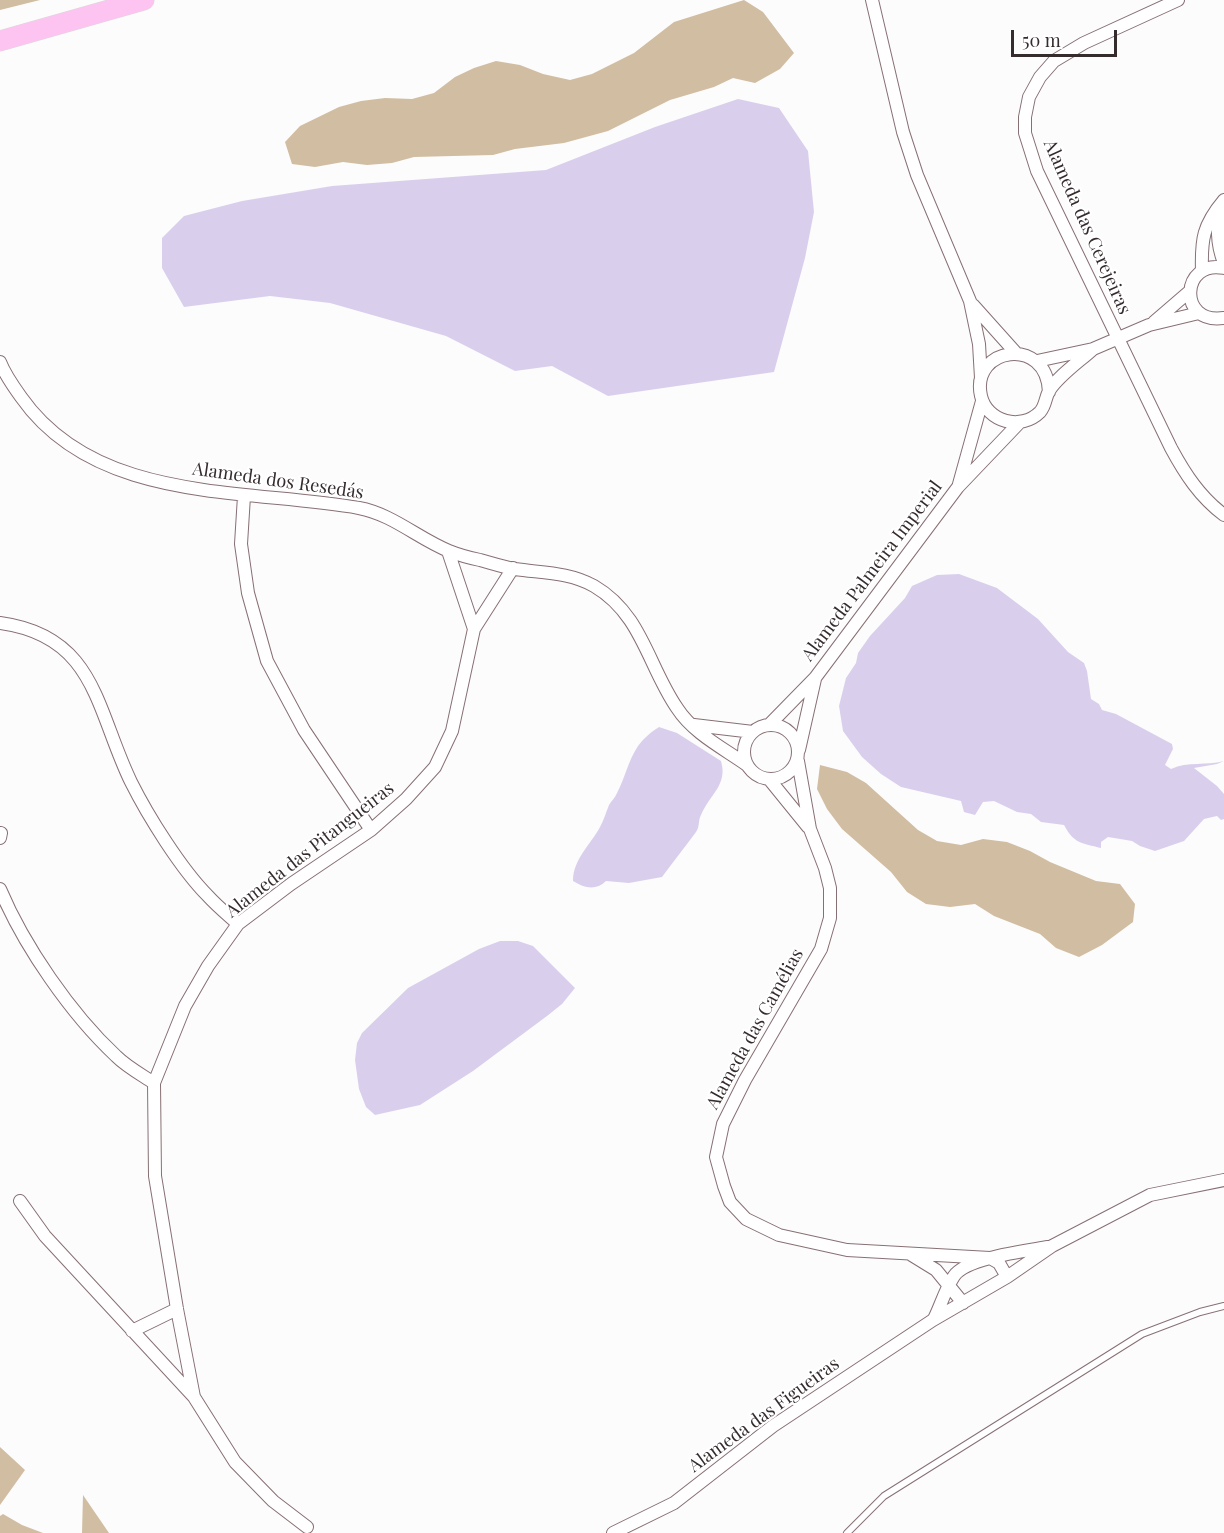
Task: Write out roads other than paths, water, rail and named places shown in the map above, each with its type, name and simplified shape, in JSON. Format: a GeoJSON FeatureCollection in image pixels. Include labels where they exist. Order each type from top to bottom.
{"type":"FeatureCollection","features":[{"type":"Feature","properties":{"kind":"main road"},"geometry":{"type":"LineString","coordinates":[[0,41],[144,0]]}},
{"type":"Feature","properties":{"kind":"street"},"geometry":{"type":"LineString","coordinates":[[872,0],[903,132],[917,175],[970,301],[979,344],[982,401],[988,411],[1008,422],[1030,419],[1040,412],[1046,403],[1049,380],[1037,361],[1027,356],[1016,353],[994,360],[986,368],[981,378]]}},
{"type":"Feature","properties":{"kind":"street","name":"Alameda das Cerejeiras"},"geometry":{"type":"LineString","coordinates":[[1178,0],[1083,43],[1054,61],[1040,77],[1029,97],[1025,133],[1037,171],[1180,465],[1205,499],[1224,515]]}},
{"type":"Feature","properties":{"kind":"street"},"geometry":{"type":"LineString","coordinates":[[1223,201],[1217,228],[1217,241],[1224,263]]}},
{"type":"Feature","properties":{"kind":"street"},"geometry":{"type":"LineString","coordinates":[[1202,271],[1203,235],[1212,214],[1223,201]]}},
{"type":"Feature","properties":{"kind":"street"},"geometry":{"type":"LineString","coordinates":[[1149,325],[1168,312],[1190,291],[1196,276],[1202,271],[1210,267],[1224,268]]}},
{"type":"Feature","properties":{"kind":"street"},"geometry":{"type":"LineString","coordinates":[[1190,291],[1194,307],[1199,313],[1207,318],[1221,320]]}},
{"type":"Feature","properties":{"kind":"street"},"geometry":{"type":"LineString","coordinates":[[970,301],[1016,353]]}},
{"type":"Feature","properties":{"kind":"street"},"geometry":{"type":"LineString","coordinates":[[1037,361],[1093,349],[1149,325],[1199,313]]}},
{"type":"Feature","properties":{"kind":"street"},"geometry":{"type":"LineString","coordinates":[[1049,392],[1093,349]]}},
{"type":"Feature","properties":{"kind":"street","name":"Alameda dos Resedás"},"geometry":{"type":"LineString","coordinates":[[0,362],[4,374],[35,417],[72,447],[111,468],[169,483],[244,496],[362,508],[400,524],[448,551],[513,568],[568,575],[595,587],[616,604],[635,626],[677,709],[690,724],[747,765]]}},
{"type":"Feature","properties":{"kind":"street"},"geometry":{"type":"LineString","coordinates":[[958,487],[982,401]]}},
{"type":"Feature","properties":{"kind":"street"},"geometry":{"type":"LineString","coordinates":[[958,487],[1020,422]]}},
{"type":"Feature","properties":{"kind":"street","name":"Alameda Palmeira Imperial"},"geometry":{"type":"LineString","coordinates":[[769,725],[816,678],[958,487]]}},
{"type":"Feature","properties":{"kind":"street"},"geometry":{"type":"LineString","coordinates":[[244,496],[241,544],[248,593],[267,661],[304,730],[371,830]]}},
{"type":"Feature","properties":{"kind":"street"},"geometry":{"type":"LineString","coordinates":[[448,551],[474,630]]}},
{"type":"Feature","properties":{"kind":"street","name":"Alameda das Pitangueiras"},"geometry":{"type":"LineString","coordinates":[[194,1397],[155,1176],[154,1083],[185,1006],[208,966],[238,924],[291,884],[371,830],[406,799],[435,767],[452,731],[474,630],[513,568]]}},
{"type":"Feature","properties":{"kind":"street"},"geometry":{"type":"LineString","coordinates":[[0,623],[42,634],[65,648],[83,669],[131,782],[169,845],[206,895],[238,924]]}},
{"type":"Feature","properties":{"kind":"street"},"geometry":{"type":"LineString","coordinates":[[753,732],[744,747],[744,757],[752,772],[769,779],[778,779],[786,775],[798,756],[816,678]]}},
{"type":"Feature","properties":{"kind":"street"},"geometry":{"type":"LineString","coordinates":[[690,724],[753,732],[769,725],[786,729],[797,743],[810,830]]}},
{"type":"Feature","properties":{"kind":"street"},"geometry":{"type":"LineString","coordinates":[[769,779],[810,830]]}},
{"type":"Feature","properties":{"kind":"street","name":"Alameda das Camélias"},"geometry":{"type":"LineString","coordinates":[[810,830],[830,888],[830,918],[821,949],[745,1080],[723,1124],[716,1156],[730,1202],[746,1219],[779,1235],[847,1250],[990,1258]]}},
{"type":"Feature","properties":{"kind":"street"},"geometry":{"type":"LineString","coordinates":[[0,889],[12,917],[37,957],[85,1024],[118,1058],[154,1083]]}},
{"type":"Feature","properties":{"kind":"street"},"geometry":{"type":"LineString","coordinates":[[990,1258],[1003,1267],[1007,1277],[1052,1246],[1150,1195],[1224,1180]]}},
{"type":"Feature","properties":{"kind":"street"},"geometry":{"type":"LineString","coordinates":[[20,1201],[45,1236],[194,1397],[235,1462],[273,1501],[307,1527]]}},
{"type":"Feature","properties":{"kind":"street"},"geometry":{"type":"LineString","coordinates":[[933,1320],[948,1287],[960,1270],[990,1258],[1052,1246]]}},
{"type":"Feature","properties":{"kind":"street"},"geometry":{"type":"LineString","coordinates":[[909,1254],[936,1270],[963,1303]]}},
{"type":"Feature","properties":{"kind":"street","name":"Alameda das Figueiras"},"geometry":{"type":"LineString","coordinates":[[613,1533],[674,1503],[774,1426],[933,1320],[1007,1277]]}},
{"type":"Feature","properties":{"kind":"street"},"geometry":{"type":"LineString","coordinates":[[132,1331],[177,1309]]}},
{"type":"Feature","properties":{"kind":"lane"},"geometry":{"type":"LineString","coordinates":[[847,1533],[884,1496],[1142,1334],[1200,1312],[1224,1306]]}}]}
